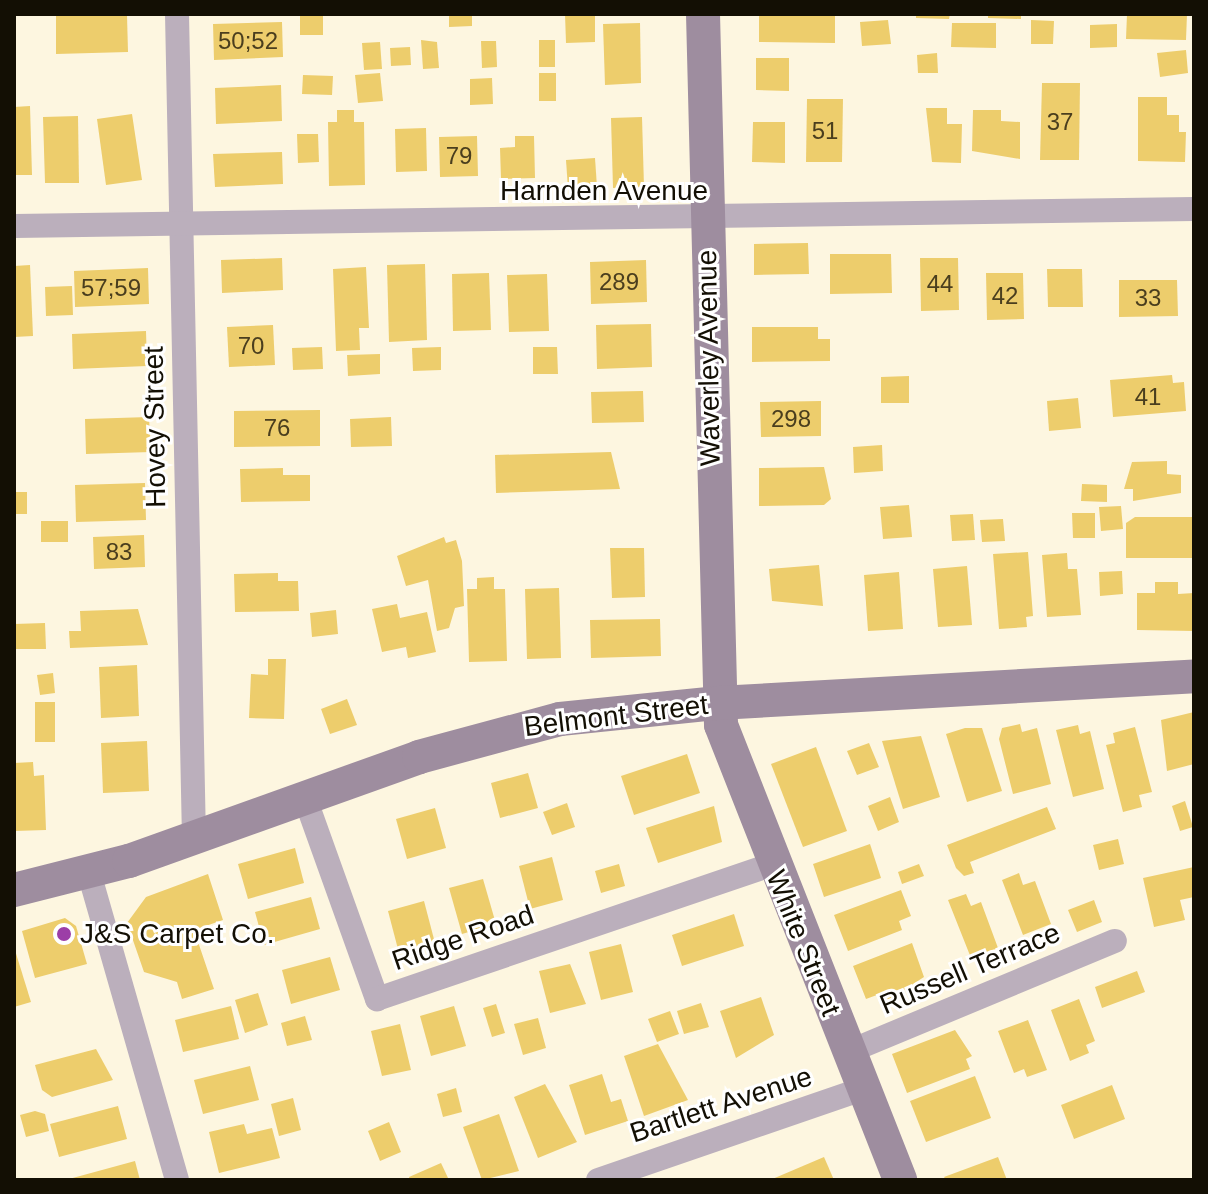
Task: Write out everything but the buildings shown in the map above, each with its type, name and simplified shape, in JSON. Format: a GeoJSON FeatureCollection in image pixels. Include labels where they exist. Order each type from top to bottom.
{"type":"FeatureCollection","features":[{"type":"Feature","properties":{"kind":"street","name":"Hovey Street"},"geometry":{"type":"LineString","coordinates":[[177,14],[194,838]]}},
{"type":"Feature","properties":{"kind":"street","name":"Waverley Avenue"},"geometry":{"type":"LineString","coordinates":[[703,14],[718,703]]}},
{"type":"Feature","properties":{"kind":"street","name":"Harnden Avenue"},"geometry":{"type":"LineString","coordinates":[[14,226],[707,220],[1194,209]]}},
{"type":"Feature","properties":{"kind":"street","name":"Belmont Street"},"geometry":{"type":"LineString","coordinates":[[14,890],[89,873],[512,729],[607,711],[1194,676]]}},
{"type":"Feature","properties":{"kind":"street","name":"White Street"},"geometry":{"type":"LineString","coordinates":[[718,703],[732,764],[900,1180]]}},
{"type":"Feature","properties":{"kind":"street","name":"Ridge Road"},"geometry":{"type":"LineString","coordinates":[[305,798],[377,999],[771,865]]}},
{"type":"Feature","properties":{"kind":"street"},"geometry":{"type":"LineString","coordinates":[[89,873],[177,1180]]}},
{"type":"Feature","properties":{"kind":"street","name":"Russell Terrace"},"geometry":{"type":"LineString","coordinates":[[848,1052],[1115,941]]}},
{"type":"Feature","properties":{"kind":"street","name":"Bartlett Avenue"},"geometry":{"type":"LineString","coordinates":[[598,1180],[863,1089]]}},
{"type":"Feature","properties":{"kind":"place","name":"J&S Carpet Co."},"geometry":{"type":"Point","coordinates":[64,934]}}]}
